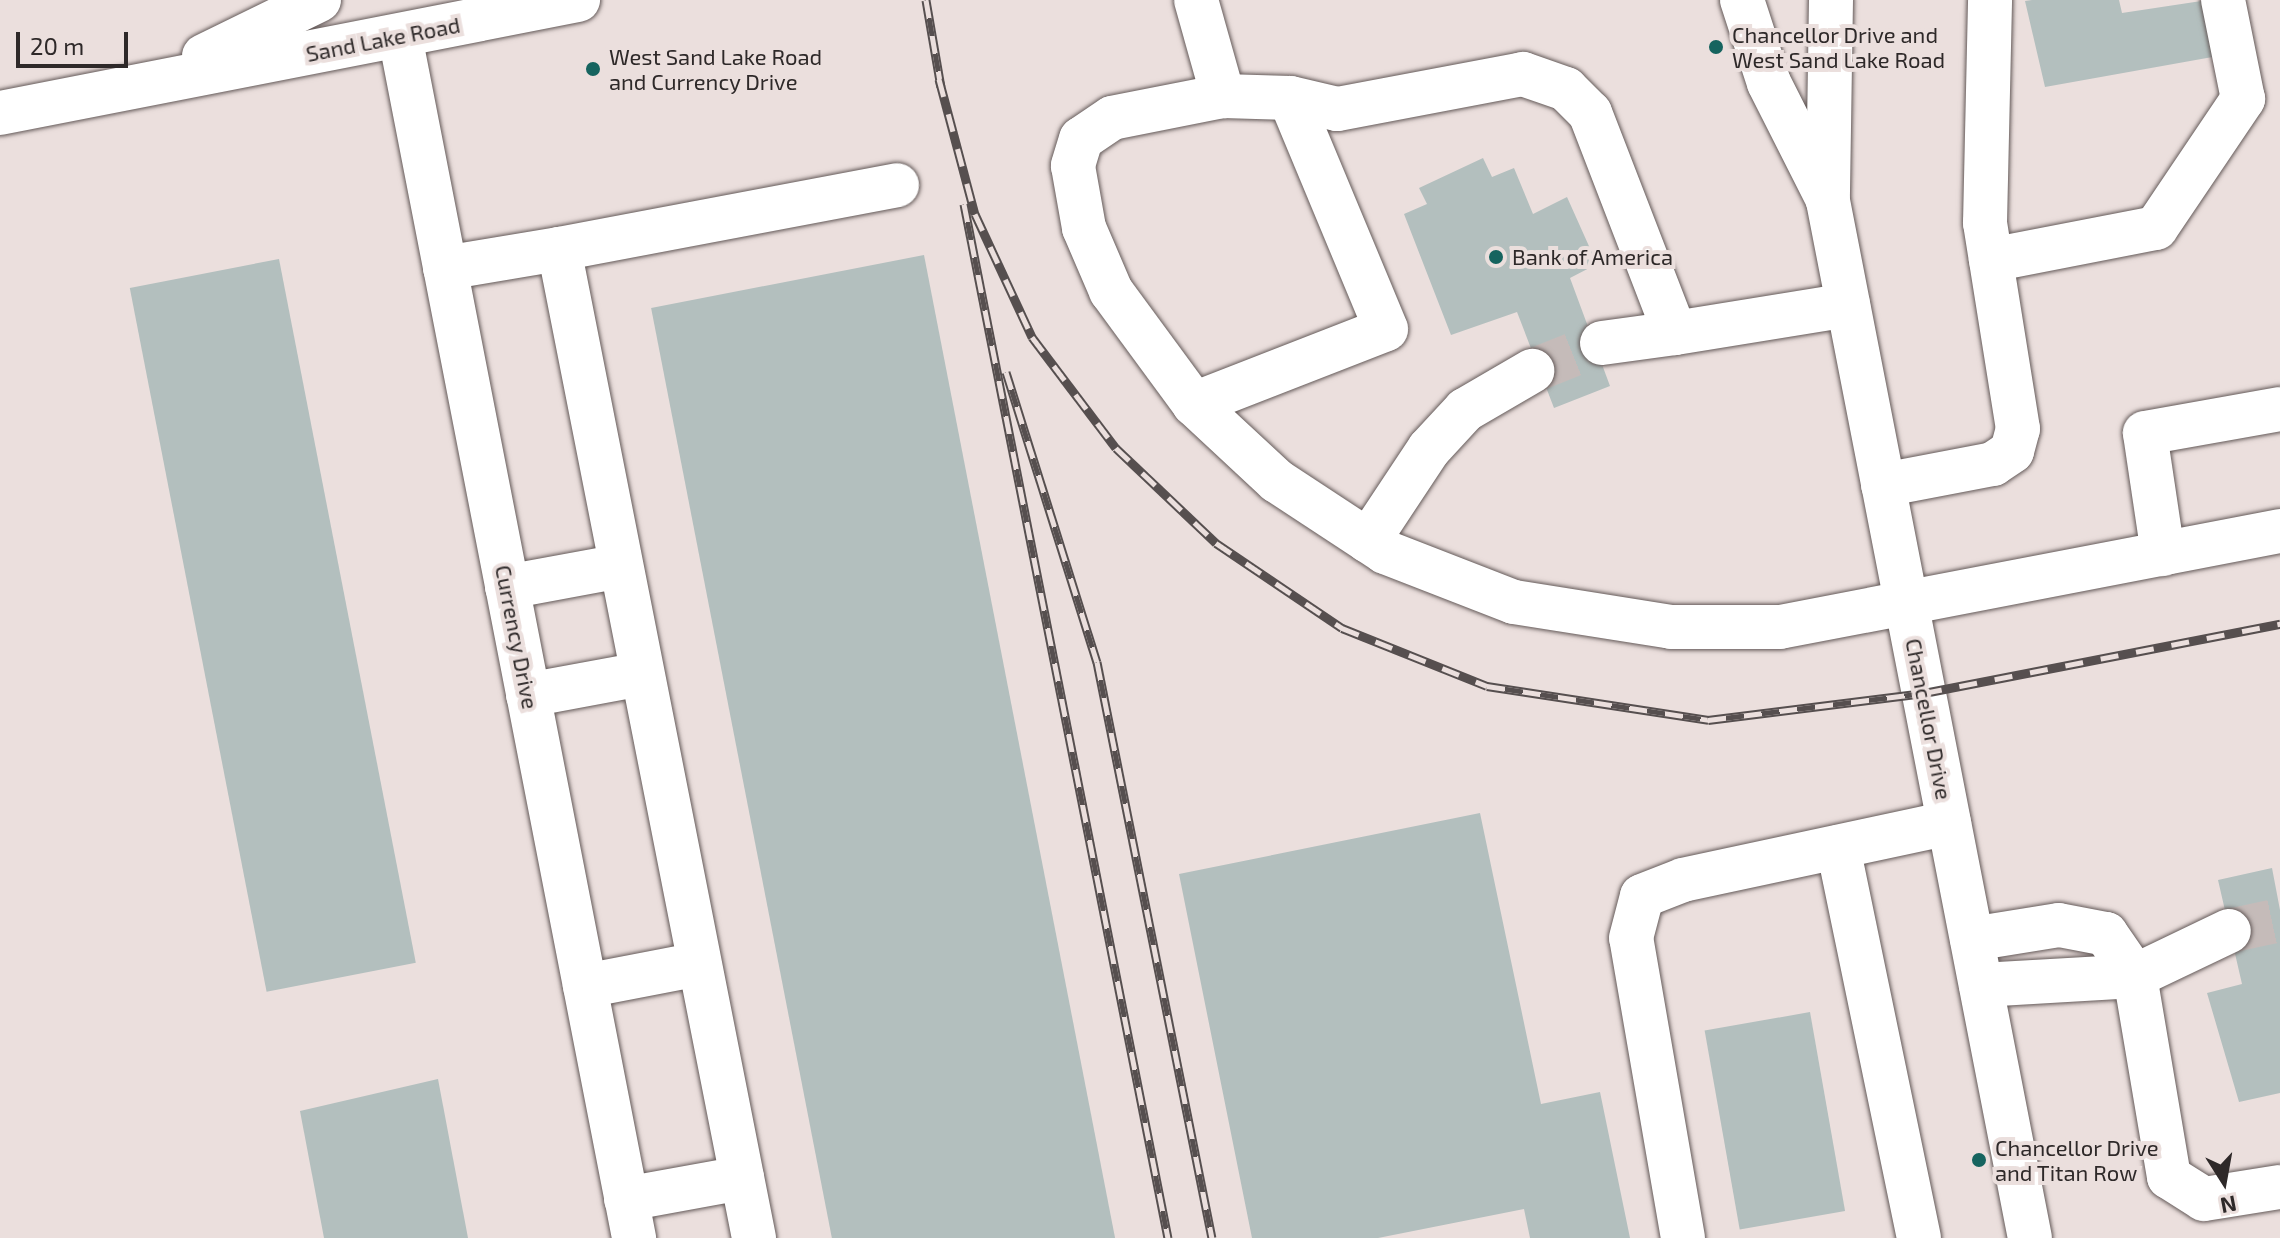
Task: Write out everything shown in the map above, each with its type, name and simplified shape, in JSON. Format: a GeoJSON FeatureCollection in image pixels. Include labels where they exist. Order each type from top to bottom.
{"type":"FeatureCollection","features":[{"type":"Feature","properties":{"kind":"street"},"geometry":{"type":"LineString","coordinates":[[114,94],[300,15],[319,0]]}},
{"type":"Feature","properties":{"kind":"street","name":"Sand Lake Road"},"geometry":{"type":"LineString","coordinates":[[0,113],[114,94],[404,18],[578,0]]}},
{"type":"Feature","properties":{"kind":"street"},"geometry":{"type":"LineString","coordinates":[[1196,0],[1223,96]]}},
{"type":"Feature","properties":{"kind":"street","name":"Chancellor Drive"},"geometry":{"type":"LineString","coordinates":[[1742,0],[1769,83],[1828,201]]}},
{"type":"Feature","properties":{"kind":"street","name":"Chancellor Drive"},"geometry":{"type":"LineString","coordinates":[[1831,0],[1828,201],[2030,1238]]}},
{"type":"Feature","properties":{"kind":"street"},"geometry":{"type":"LineString","coordinates":[[1883,485],[1993,464],[2012,451],[2018,429],[1991,260],[1990,0]]}},
{"type":"Feature","properties":{"kind":"street"},"geometry":{"type":"LineString","coordinates":[[1991,260],[2156,228],[2243,99],[2223,0]]}},
{"type":"Feature","properties":{"kind":"street","name":"Currency Drive"},"geometry":{"type":"LineString","coordinates":[[404,18],[445,268],[630,1218]]}},
{"type":"Feature","properties":{"kind":"street"},"geometry":{"type":"LineString","coordinates":[[1675,333],[1590,113],[1566,89],[1523,74],[1337,109],[1290,98],[1223,96],[1112,118],[1081,139],[1073,166],[1084,228],[1111,291],[1194,404],[1277,481],[1368,541],[1514,602],[1671,627],[1780,627],[2280,531]]}},
{"type":"Feature","properties":{"kind":"street"},"geometry":{"type":"LineString","coordinates":[[1194,404],[1386,329],[1290,98]]}},
{"type":"Feature","properties":{"kind":"street"},"geometry":{"type":"LineString","coordinates":[[445,268],[897,185]]}},
{"type":"Feature","properties":{"kind":"street"},"geometry":{"type":"LineString","coordinates":[[559,249],[754,1238]]}},
{"type":"Feature","properties":{"kind":"street"},"geometry":{"type":"LineString","coordinates":[[1602,343],[1848,305]]}},
{"type":"Feature","properties":{"kind":"street"},"geometry":{"type":"LineString","coordinates":[[1368,541],[1429,449],[1465,410],[1532,371]]}},
{"type":"Feature","properties":{"kind":"street"},"geometry":{"type":"LineString","coordinates":[[2163,554],[2145,433],[2280,409]]}},
{"type":"Feature","properties":{"kind":"street"},"geometry":{"type":"LineString","coordinates":[[507,587],[620,566]]}},
{"type":"Feature","properties":{"kind":"street"},"geometry":{"type":"LineString","coordinates":[[528,695],[641,674]]}},
{"type":"Feature","properties":{"kind":"street"},"geometry":{"type":"LineString","coordinates":[[1683,1238],[1631,938],[1642,896],[1683,880],[1949,823]]}},
{"type":"Feature","properties":{"kind":"street"},"geometry":{"type":"LineString","coordinates":[[1838,847],[1919,1238]]}},
{"type":"Feature","properties":{"kind":"street"},"geometry":{"type":"LineString","coordinates":[[1972,939],[2059,925],[2095,929],[2114,942],[2135,976],[2169,1177],[2204,1199],[2280,1187]]}},
{"type":"Feature","properties":{"kind":"street"},"geometry":{"type":"LineString","coordinates":[[1981,985],[2135,976],[2229,931]]}},
{"type":"Feature","properties":{"kind":"street"},"geometry":{"type":"LineString","coordinates":[[585,986],[699,964]]}},
{"type":"Feature","properties":{"kind":"street"},"geometry":{"type":"LineString","coordinates":[[630,1218],[742,1178]]}},
{"type":"Feature","properties":{"kind":"building"},"geometry":{"type":"Polygon","coordinates":[[[2119,0],[2122,13],[2208,0],[2218,56],[2045,87],[2025,1],[2119,0]]]}},
{"type":"Feature","properties":{"kind":"building"},"geometry":{"type":"Polygon","coordinates":[[[1483,158],[1492,177],[1514,168],[1533,214],[1567,197],[1597,264],[1570,278],[1610,386],[1554,408],[1517,312],[1451,335],[1404,214],[1427,204],[1419,188],[1483,158]]]}},
{"type":"Feature","properties":{"kind":"building"},"geometry":{"type":"Polygon","coordinates":[[[924,255],[1115,1238],[832,1238],[651,308],[924,255]]]}},
{"type":"Feature","properties":{"kind":"building"},"geometry":{"type":"Polygon","coordinates":[[[279,259],[416,963],[267,992],[130,288],[279,259]]]}},
{"type":"Feature","properties":{"kind":"building"},"geometry":{"type":"Polygon","coordinates":[[[1480,813],[1541,1104],[1600,1092],[1630,1238],[1530,1238],[1524,1209],[1378,1238],[1252,1238],[1179,874],[1480,813]]]}},
{"type":"Feature","properties":{"kind":"building"},"geometry":{"type":"Polygon","coordinates":[[[2272,868],[2280,910],[2280,1093],[2239,1102],[2207,993],[2242,984],[2218,880],[2272,868]]]}},
{"type":"Feature","properties":{"kind":"building"},"geometry":{"type":"Polygon","coordinates":[[[1810,1012],[1845,1211],[1740,1230],[1705,1031],[1810,1012]]]}},
{"type":"Feature","properties":{"kind":"building"},"geometry":{"type":"Polygon","coordinates":[[[438,1079],[468,1238],[324,1238],[300,1111],[438,1079]]]}},
{"type":"Feature","properties":{"kind":"tunnel"},"geometry":{"type":"LineString","coordinates":[[1532,371],[1602,343]]}},
{"type":"Feature","properties":{"kind":"tunnel"},"geometry":{"type":"LineString","coordinates":[[2229,931],[2280,920]]}},
{"type":"Feature","properties":{"kind":"railway"},"geometry":{"type":"LineString","coordinates":[[926,0],[941,87]]}},
{"type":"Feature","properties":{"kind":"railway"},"geometry":{"type":"LineString","coordinates":[[939,79],[975,214],[1032,337],[1116,448],[1216,543],[1342,628],[1487,686],[1708,720],[1924,693],[2280,624]]}},
{"type":"Feature","properties":{"kind":"railway"},"geometry":{"type":"LineString","coordinates":[[964,204],[1168,1238]]}},
{"type":"Feature","properties":{"kind":"railway"},"geometry":{"type":"LineString","coordinates":[[1006,372],[1097,662],[1212,1238]]}},
{"type":"Feature","properties":{"kind":"place","name":"Chancellor Drive and West Sand Lake Road"},"geometry":{"type":"Point","coordinates":[1716,47]}},
{"type":"Feature","properties":{"kind":"place","name":"West Sand Lake Road and Currency Drive"},"geometry":{"type":"Point","coordinates":[593,69]}},
{"type":"Feature","properties":{"kind":"place","name":"Bank of America"},"geometry":{"type":"Point","coordinates":[1496,257]}},
{"type":"Feature","properties":{"kind":"place","name":"Chancellor Drive and Titan Row"},"geometry":{"type":"Point","coordinates":[1979,1160]}}]}
